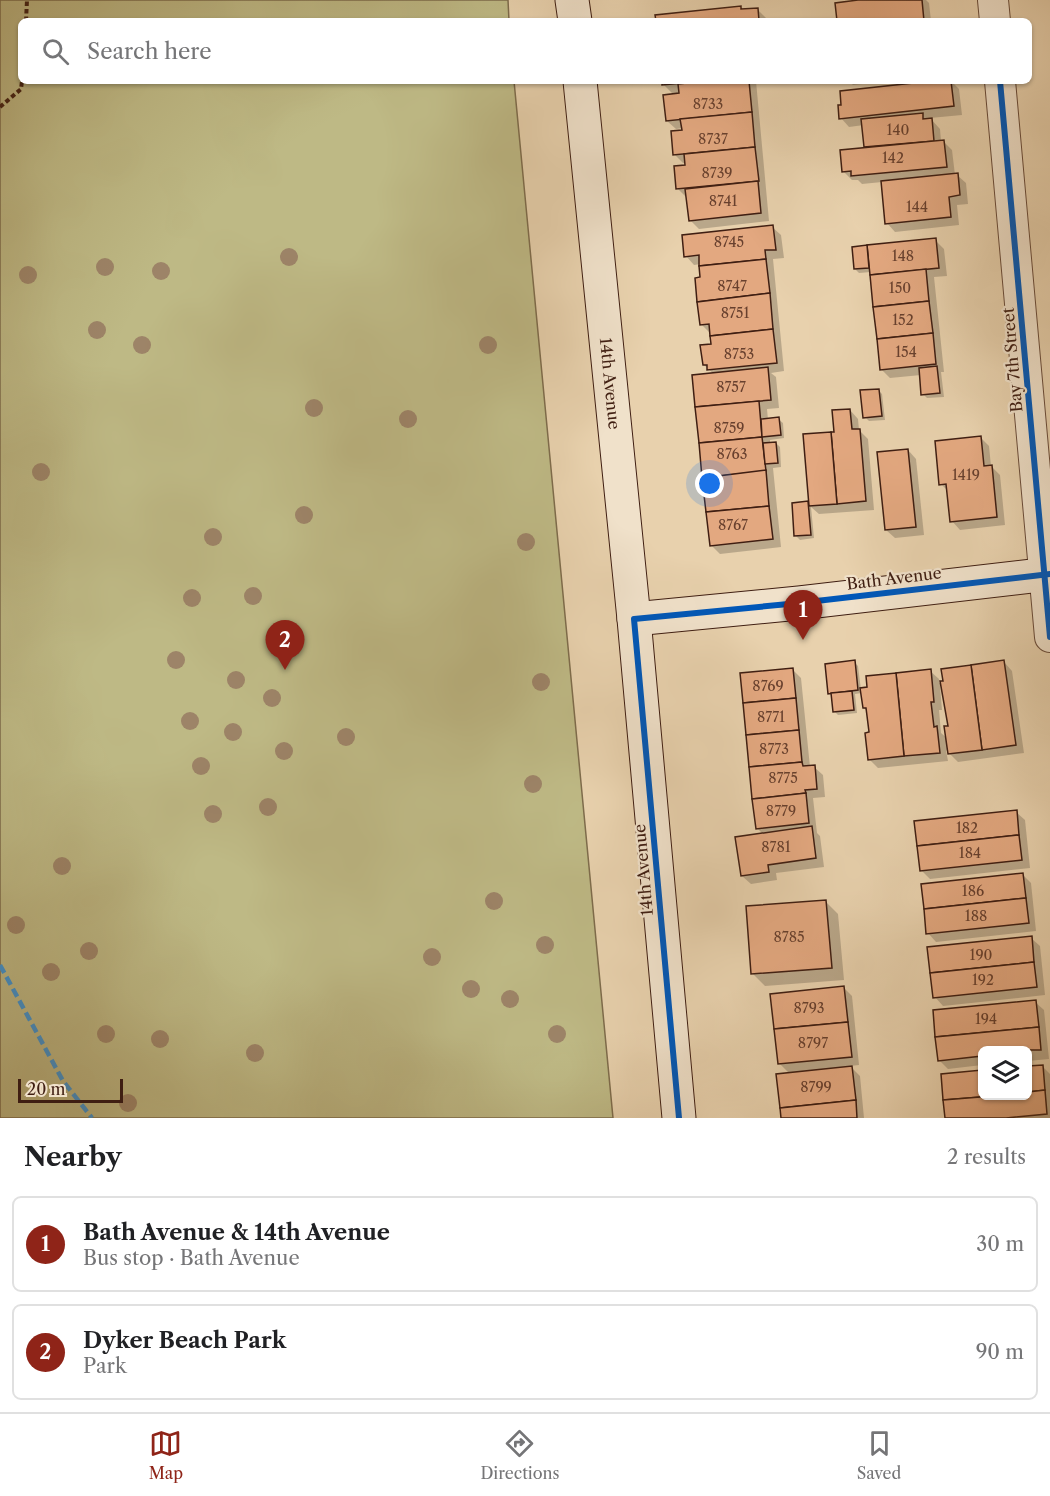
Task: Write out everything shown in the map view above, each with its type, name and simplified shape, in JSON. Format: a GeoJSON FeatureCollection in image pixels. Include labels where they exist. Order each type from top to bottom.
{"type":"FeatureCollection","features":[{"type":"Feature","properties":{"kind":"main road"},"geometry":{"type":"LineString","coordinates":[[572,0],[574,18]]}},
{"type":"Feature","properties":{"kind":"main road","name":"14th Avenue"},"geometry":{"type":"LineString","coordinates":[[580,84],[634,619],[679,1118]]}},
{"type":"Feature","properties":{"kind":"main road","name":"Bath Avenue"},"geometry":{"type":"LineString","coordinates":[[634,619],[799,603],[1047,574]]}},
{"type":"Feature","properties":{"kind":"street"},"geometry":{"type":"LineString","coordinates":[[993,0],[994,18]]}},
{"type":"Feature","properties":{"kind":"street","name":"Bay 7th Street"},"geometry":{"type":"LineString","coordinates":[[1000,84],[1047,574],[1050,637]]}},
{"type":"Feature","properties":{"kind":"path"},"geometry":{"type":"LineString","coordinates":[[26,18],[27,0]]}},
{"type":"Feature","properties":{"kind":"path"},"geometry":{"type":"LineString","coordinates":[[0,107],[21,89],[22,84]]}},
{"type":"Feature","properties":{"kind":"shaded area"},"geometry":{"type":"Polygon","coordinates":[[[0,0],[508,0],[509,18],[18,18],[18,84],[514,84],[613,1118],[0,1118],[0,0]]]}},
{"type":"Feature","properties":{"kind":"building"},"geometry":{"type":"Polygon","coordinates":[[[858,0],[922,0],[924,18],[837,18],[835,3],[858,0]]]}},
{"type":"Feature","properties":{"kind":"building"},"geometry":{"type":"Polygon","coordinates":[[[741,6],[741,9],[758,8],[759,18],[656,18],[655,15],[741,6]]]}},
{"type":"Feature","properties":{"kind":"building"},"geometry":{"type":"Polygon","coordinates":[[[678,84],[749,84],[752,112],[666,121],[663,95],[679,93],[678,84]]]}},
{"type":"Feature","properties":{"kind":"building"},"geometry":{"type":"Polygon","coordinates":[[[904,84],[951,84],[954,106],[839,119],[840,91],[904,84]]]}},
{"type":"Feature","properties":{"kind":"building"},"geometry":{"type":"Polygon","coordinates":[[[752,112],[755,147],[673,155],[671,131],[682,130],[680,119],[752,112]]]}},
{"type":"Feature","properties":{"kind":"building"},"geometry":{"type":"Polygon","coordinates":[[[923,113],[923,119],[932,118],[934,141],[864,147],[861,119],[923,113]]]}},
{"type":"Feature","properties":{"kind":"building"},"geometry":{"type":"Polygon","coordinates":[[[944,140],[947,167],[851,176],[851,171],[842,172],[840,150],[944,140]]]}},
{"type":"Feature","properties":{"kind":"building"},"geometry":{"type":"Polygon","coordinates":[[[755,147],[759,181],[676,189],[674,166],[685,165],[684,154],[755,147]]]}},
{"type":"Feature","properties":{"kind":"building"},"geometry":{"type":"Polygon","coordinates":[[[958,173],[960,195],[949,197],[951,217],[885,224],[881,181],[958,173]]]}},
{"type":"Feature","properties":{"kind":"building"},"geometry":{"type":"Polygon","coordinates":[[[758,181],[761,213],[689,221],[685,189],[758,181]]]}},
{"type":"Feature","properties":{"kind":"building"},"geometry":{"type":"Polygon","coordinates":[[[773,225],[776,250],[765,250],[766,259],[699,266],[699,255],[684,257],[682,235],[773,225]]]}},
{"type":"Feature","properties":{"kind":"building"},"geometry":{"type":"Polygon","coordinates":[[[936,238],[939,268],[870,275],[867,245],[936,238]]]}},
{"type":"Feature","properties":{"kind":"building"},"geometry":{"type":"Polygon","coordinates":[[[867,245],[869,268],[854,269],[852,247],[867,245]]]}},
{"type":"Feature","properties":{"kind":"building"},"geometry":{"type":"Polygon","coordinates":[[[766,259],[770,293],[697,302],[695,278],[700,277],[699,266],[766,259]]]}},
{"type":"Feature","properties":{"kind":"building"},"geometry":{"type":"Polygon","coordinates":[[[926,269],[929,301],[873,307],[870,275],[926,269]]]}},
{"type":"Feature","properties":{"kind":"building"},"geometry":{"type":"Polygon","coordinates":[[[770,293],[773,329],[710,336],[709,324],[700,325],[697,302],[770,293]]]}},
{"type":"Feature","properties":{"kind":"building"},"geometry":{"type":"Polygon","coordinates":[[[929,301],[933,333],[877,339],[873,307],[929,301]]]}},
{"type":"Feature","properties":{"kind":"building"},"geometry":{"type":"Polygon","coordinates":[[[773,329],[777,363],[707,370],[707,365],[703,365],[700,345],[711,344],[710,336],[773,329]]]}},
{"type":"Feature","properties":{"kind":"building"},"geometry":{"type":"Polygon","coordinates":[[[933,333],[936,364],[880,370],[877,339],[933,333]]]}},
{"type":"Feature","properties":{"kind":"building"},"geometry":{"type":"Polygon","coordinates":[[[937,366],[940,393],[921,395],[919,368],[937,366]]]}},
{"type":"Feature","properties":{"kind":"building"},"geometry":{"type":"Polygon","coordinates":[[[768,367],[771,400],[695,407],[692,375],[768,367]]]}},
{"type":"Feature","properties":{"kind":"building"},"geometry":{"type":"Polygon","coordinates":[[[879,389],[882,416],[863,418],[860,390],[879,389]]]}},
{"type":"Feature","properties":{"kind":"building"},"geometry":{"type":"Polygon","coordinates":[[[759,401],[762,437],[699,443],[695,407],[759,401]]]}},
{"type":"Feature","properties":{"kind":"building"},"geometry":{"type":"Polygon","coordinates":[[[850,409],[852,429],[860,429],[866,501],[837,504],[831,432],[834,432],[832,410],[850,409]]]}},
{"type":"Feature","properties":{"kind":"building"},"geometry":{"type":"Polygon","coordinates":[[[779,417],[781,435],[762,437],[761,419],[779,417]]]}},
{"type":"Feature","properties":{"kind":"building"},"geometry":{"type":"Polygon","coordinates":[[[831,432],[837,504],[809,506],[803,434],[831,432]]]}},
{"type":"Feature","properties":{"kind":"building"},"geometry":{"type":"Polygon","coordinates":[[[981,436],[984,466],[992,465],[997,517],[950,522],[946,484],[939,485],[935,441],[981,436]]]}},
{"type":"Feature","properties":{"kind":"building"},"geometry":{"type":"Polygon","coordinates":[[[762,437],[766,471],[702,478],[699,443],[762,437]]]}},
{"type":"Feature","properties":{"kind":"building"},"geometry":{"type":"Polygon","coordinates":[[[776,442],[778,463],[765,464],[763,443],[776,442]]]}},
{"type":"Feature","properties":{"kind":"building"},"geometry":{"type":"Polygon","coordinates":[[[908,449],[916,527],[885,530],[877,452],[908,449]]]}},
{"type":"Feature","properties":{"kind":"building"},"geometry":{"type":"Polygon","coordinates":[[[766,470],[769,506],[706,512],[702,478],[766,470]]]}},
{"type":"Feature","properties":{"kind":"building"},"geometry":{"type":"Polygon","coordinates":[[[808,501],[811,535],[794,536],[792,503],[808,501]]]}},
{"type":"Feature","properties":{"kind":"building"},"geometry":{"type":"Polygon","coordinates":[[[769,506],[773,539],[710,546],[706,512],[769,506]]]}},
{"type":"Feature","properties":{"kind":"building"},"geometry":{"type":"Polygon","coordinates":[[[855,660],[858,690],[828,694],[825,664],[855,660]]]}},
{"type":"Feature","properties":{"kind":"building"},"geometry":{"type":"Polygon","coordinates":[[[1004,660],[1016,745],[982,750],[971,665],[1004,660]]]}},
{"type":"Feature","properties":{"kind":"building"},"geometry":{"type":"Polygon","coordinates":[[[971,665],[982,750],[948,754],[944,726],[948,726],[940,681],[943,681],[941,669],[971,665]]]}},
{"type":"Feature","properties":{"kind":"building"},"geometry":{"type":"Polygon","coordinates":[[[793,668],[796,698],[743,703],[740,673],[793,668]]]}},
{"type":"Feature","properties":{"kind":"building"},"geometry":{"type":"Polygon","coordinates":[[[931,669],[934,702],[931,702],[940,753],[904,756],[896,673],[931,669]]]}},
{"type":"Feature","properties":{"kind":"building"},"geometry":{"type":"Polygon","coordinates":[[[896,673],[904,756],[868,760],[865,733],[869,732],[866,708],[863,708],[860,688],[867,687],[866,676],[896,673]]]}},
{"type":"Feature","properties":{"kind":"building"},"geometry":{"type":"Polygon","coordinates":[[[852,691],[854,710],[833,712],[831,693],[852,691]]]}},
{"type":"Feature","properties":{"kind":"building"},"geometry":{"type":"Polygon","coordinates":[[[796,698],[799,730],[746,735],[743,703],[796,698]]]}},
{"type":"Feature","properties":{"kind":"building"},"geometry":{"type":"Polygon","coordinates":[[[799,730],[802,762],[749,767],[746,735],[799,730]]]}},
{"type":"Feature","properties":{"kind":"building"},"geometry":{"type":"Polygon","coordinates":[[[802,762],[803,766],[815,765],[817,789],[805,790],[806,793],[752,799],[749,767],[802,762]]]}},
{"type":"Feature","properties":{"kind":"building"},"geometry":{"type":"Polygon","coordinates":[[[806,793],[809,823],[756,829],[752,799],[806,793]]]}},
{"type":"Feature","properties":{"kind":"building"},"geometry":{"type":"Polygon","coordinates":[[[1017,810],[1019,835],[917,846],[914,821],[1017,810]]]}},
{"type":"Feature","properties":{"kind":"building"},"geometry":{"type":"Polygon","coordinates":[[[812,826],[816,858],[768,865],[769,872],[741,876],[735,837],[812,826]]]}},
{"type":"Feature","properties":{"kind":"building"},"geometry":{"type":"Polygon","coordinates":[[[1019,835],[1022,860],[920,871],[917,846],[1019,835]]]}},
{"type":"Feature","properties":{"kind":"building"},"geometry":{"type":"Polygon","coordinates":[[[1023,873],[1026,898],[924,909],[921,884],[1023,873]]]}},
{"type":"Feature","properties":{"kind":"building"},"geometry":{"type":"Polygon","coordinates":[[[1026,898],[1029,923],[926,934],[924,909],[1026,898]]]}},
{"type":"Feature","properties":{"kind":"building"},"geometry":{"type":"Polygon","coordinates":[[[826,900],[832,968],[751,974],[746,906],[826,900]]]}},
{"type":"Feature","properties":{"kind":"building"},"geometry":{"type":"Polygon","coordinates":[[[1032,936],[1034,962],[930,973],[927,947],[1032,936]]]}},
{"type":"Feature","properties":{"kind":"building"},"geometry":{"type":"Polygon","coordinates":[[[1034,962],[1037,987],[933,998],[930,973],[1034,962]]]}},
{"type":"Feature","properties":{"kind":"building"},"geometry":{"type":"Polygon","coordinates":[[[844,986],[848,1022],[774,1029],[770,994],[844,986]]]}},
{"type":"Feature","properties":{"kind":"building"},"geometry":{"type":"Polygon","coordinates":[[[1036,1000],[1039,1027],[935,1037],[933,1010],[1036,1000]]]}},
{"type":"Feature","properties":{"kind":"building"},"geometry":{"type":"Polygon","coordinates":[[[848,1022],[852,1057],[778,1064],[774,1029],[848,1022]]]}},
{"type":"Feature","properties":{"kind":"building"},"geometry":{"type":"Polygon","coordinates":[[[1039,1027],[1041,1050],[1032,1050],[1032,1046],[978,1046],[978,1056],[938,1061],[935,1037],[1039,1027]]]}},
{"type":"Feature","properties":{"kind":"building"},"geometry":{"type":"Polygon","coordinates":[[[1043,1065],[1045,1090],[1032,1092],[1032,1066],[1043,1065]]]}},
{"type":"Feature","properties":{"kind":"building"},"geometry":{"type":"Polygon","coordinates":[[[852,1066],[856,1100],[780,1108],[776,1074],[852,1066]]]}},
{"type":"Feature","properties":{"kind":"building"},"geometry":{"type":"Polygon","coordinates":[[[978,1070],[978,1097],[943,1100],[941,1074],[978,1070]]]}},
{"type":"Feature","properties":{"kind":"building"},"geometry":{"type":"Polygon","coordinates":[[[1045,1090],[1047,1114],[1006,1118],[945,1118],[943,1100],[978,1097],[978,1100],[1032,1100],[1032,1092],[1045,1090]]]}},
{"type":"Feature","properties":{"kind":"building"},"geometry":{"type":"Polygon","coordinates":[[[856,1100],[857,1118],[781,1118],[780,1108],[856,1100]]]}},
{"type":"Feature","properties":{"kind":"marked path"},"geometry":{"type":"LineString","coordinates":[[0,965],[63,1081],[92,1118]]}},
{"type":"Feature","properties":{"kind":"cycle path"},"geometry":{"type":"LineString","coordinates":[[1000,84],[1050,637]]}},
{"type":"Feature","properties":{"kind":"cycle path"},"geometry":{"type":"LineString","coordinates":[[679,1118],[634,619],[799,603],[1050,574]]}},
{"type":"Feature","properties":{"kind":"place","name":"Bath Avenue & 14th Avenue"},"geometry":{"type":"Point","coordinates":[803,640]}},
{"type":"Feature","properties":{"kind":"place","name":"Dyker Beach Park"},"geometry":{"type":"Point","coordinates":[285,670]}}]}
